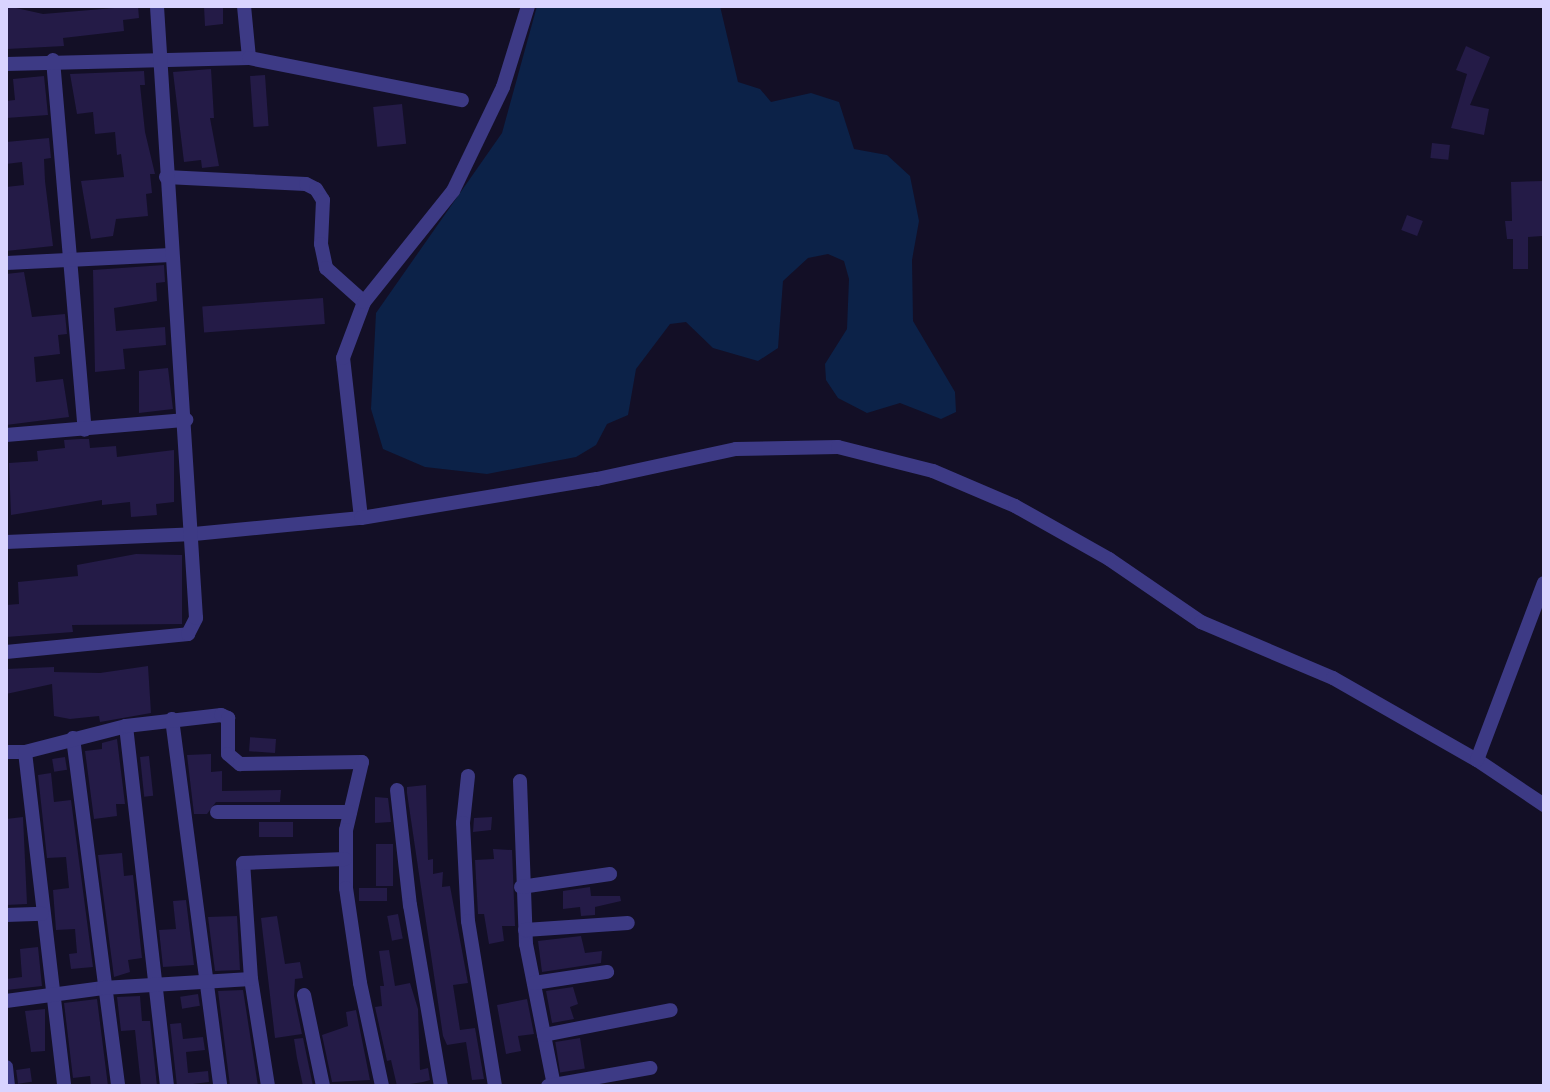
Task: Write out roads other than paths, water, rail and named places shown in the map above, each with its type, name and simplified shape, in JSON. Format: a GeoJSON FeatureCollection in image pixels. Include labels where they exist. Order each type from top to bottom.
{"type":"FeatureCollection","features":[{"type":"Feature","properties":{"kind":"street"},"geometry":{"type":"LineString","coordinates":[[6,652],[188,634],[196,618],[194,534],[171,255],[157,6]]}},
{"type":"Feature","properties":{"kind":"street"},"geometry":{"type":"LineString","coordinates":[[244,6],[249,58]]}},
{"type":"Feature","properties":{"kind":"street"},"geometry":{"type":"LineString","coordinates":[[361,518],[343,358],[364,302],[453,191],[503,87],[528,6]]}},
{"type":"Feature","properties":{"kind":"street"},"geometry":{"type":"LineString","coordinates":[[6,64],[53,60],[249,58],[462,100]]}},
{"type":"Feature","properties":{"kind":"street"},"geometry":{"type":"LineString","coordinates":[[53,60],[85,430]]}},
{"type":"Feature","properties":{"kind":"street"},"geometry":{"type":"LineString","coordinates":[[166,177],[306,184],[316,189],[323,200],[321,244],[326,268],[364,302]]}},
{"type":"Feature","properties":{"kind":"street"},"geometry":{"type":"LineString","coordinates":[[6,263],[71,257],[171,255]]}},
{"type":"Feature","properties":{"kind":"street"},"geometry":{"type":"LineString","coordinates":[[6,435],[186,420]]}},
{"type":"Feature","properties":{"kind":"street"},"geometry":{"type":"LineString","coordinates":[[6,542],[194,534],[361,518],[597,479],[736,449],[838,447],[933,471],[1015,506],[1109,559],[1201,622],[1333,678],[1477,760],[1544,805]]}},
{"type":"Feature","properties":{"kind":"street"},"geometry":{"type":"LineString","coordinates":[[1477,760],[1544,583]]}},
{"type":"Feature","properties":{"kind":"street"},"geometry":{"type":"LineString","coordinates":[[6,752],[25,752],[126,726],[172,719],[228,718],[228,754],[240,764],[362,762],[350,812],[345,859],[360,983],[382,1086]]}},
{"type":"Feature","properties":{"kind":"street"},"geometry":{"type":"LineString","coordinates":[[172,719],[220,1086]]}},
{"type":"Feature","properties":{"kind":"street"},"geometry":{"type":"LineString","coordinates":[[126,726],[167,1086]]}},
{"type":"Feature","properties":{"kind":"street"},"geometry":{"type":"LineString","coordinates":[[73,738],[118,1086]]}},
{"type":"Feature","properties":{"kind":"street"},"geometry":{"type":"LineString","coordinates":[[25,752],[50,996],[64,1086]]}},
{"type":"Feature","properties":{"kind":"street"},"geometry":{"type":"LineString","coordinates":[[468,776],[463,823],[468,921],[495,1086]]}},
{"type":"Feature","properties":{"kind":"street"},"geometry":{"type":"LineString","coordinates":[[520,781],[521,887],[525,930],[552,1085],[650,1068]]}},
{"type":"Feature","properties":{"kind":"street"},"geometry":{"type":"LineString","coordinates":[[397,790],[411,918],[441,1086]]}},
{"type":"Feature","properties":{"kind":"street"},"geometry":{"type":"LineString","coordinates":[[217,812],[350,812]]}},
{"type":"Feature","properties":{"kind":"street"},"geometry":{"type":"LineString","coordinates":[[268,1086],[251,979],[243,863],[345,859]]}},
{"type":"Feature","properties":{"kind":"street"},"geometry":{"type":"LineString","coordinates":[[521,887],[610,874]]}},
{"type":"Feature","properties":{"kind":"street"},"geometry":{"type":"LineString","coordinates":[[6,915],[42,914]]}},
{"type":"Feature","properties":{"kind":"street"},"geometry":{"type":"LineString","coordinates":[[525,930],[628,923]]}},
{"type":"Feature","properties":{"kind":"street"},"geometry":{"type":"LineString","coordinates":[[534,983],[607,972]]}},
{"type":"Feature","properties":{"kind":"street"},"geometry":{"type":"LineString","coordinates":[[6,1001],[103,988],[251,979]]}},
{"type":"Feature","properties":{"kind":"street"},"geometry":{"type":"LineString","coordinates":[[304,995],[323,1086]]}},
{"type":"Feature","properties":{"kind":"street"},"geometry":{"type":"LineString","coordinates":[[544,1035],[671,1010]]}},
{"type":"Feature","properties":{"kind":"street"},"geometry":{"type":"LineString","coordinates":[[6,1067],[8,1086]]}},
{"type":"Feature","properties":{"kind":"water"},"geometry":{"type":"Polygon","coordinates":[[[537,6],[720,6],[738,82],[760,89],[771,102],[811,93],[839,102],[854,149],[887,155],[910,176],[919,221],[912,260],[913,321],[955,392],[956,412],[941,419],[900,403],[867,413],[838,398],[826,380],[825,364],[847,329],[849,279],[844,261],[828,254],[808,258],[783,281],[778,348],[758,361],[713,348],[686,322],[670,324],[636,369],[628,415],[607,424],[596,445],[576,457],[487,474],[425,467],[383,449],[371,409],[376,313],[502,133],[537,6]]]}}]}
